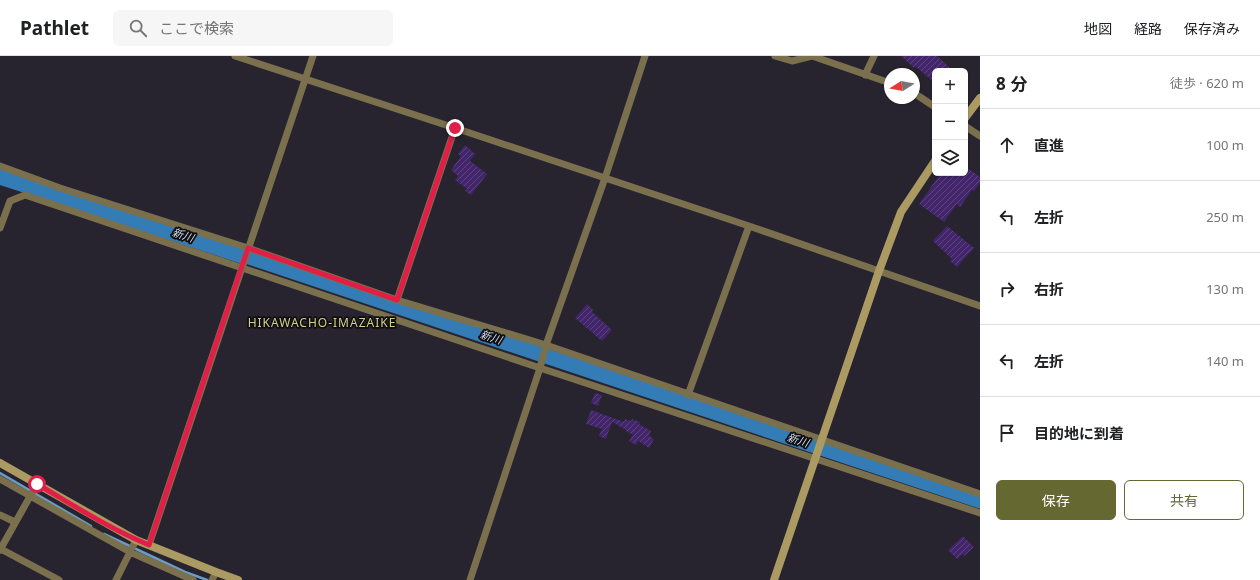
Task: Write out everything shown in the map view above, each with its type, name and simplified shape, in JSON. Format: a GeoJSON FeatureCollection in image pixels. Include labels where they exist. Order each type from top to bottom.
{"type":"FeatureCollection","features":[{"type":"Feature","properties":{"kind":"street"},"geometry":{"type":"LineString","coordinates":[[235,56],[749,226],[980,306]]}},
{"type":"Feature","properties":{"kind":"street"},"geometry":{"type":"LineString","coordinates":[[149,545],[313,56]]}},
{"type":"Feature","properties":{"kind":"street"},"geometry":{"type":"LineString","coordinates":[[470,580],[541,365],[546,345],[645,56]]}},
{"type":"Feature","properties":{"kind":"street"},"geometry":{"type":"LineString","coordinates":[[775,56],[792,61],[812,56],[884,81]]}},
{"type":"Feature","properties":{"kind":"street"},"geometry":{"type":"LineString","coordinates":[[865,75],[874,56]]}},
{"type":"Feature","properties":{"kind":"street"},"geometry":{"type":"LineString","coordinates":[[920,97],[932,105]]}},
{"type":"Feature","properties":{"kind":"street"},"geometry":{"type":"LineString","coordinates":[[968,114],[980,98]]}},
{"type":"Feature","properties":{"kind":"street"},"geometry":{"type":"LineString","coordinates":[[397,300],[455,128]]}},
{"type":"Feature","properties":{"kind":"street"},"geometry":{"type":"LineString","coordinates":[[968,128],[980,136]]}},
{"type":"Feature","properties":{"kind":"street"},"geometry":{"type":"LineString","coordinates":[[0,166],[60,188],[248,248],[397,300],[546,345],[980,494]]}},
{"type":"Feature","properties":{"kind":"street"},"geometry":{"type":"LineString","coordinates":[[774,580],[879,271],[901,212],[932,166]]}},
{"type":"Feature","properties":{"kind":"street"},"geometry":{"type":"LineString","coordinates":[[0,228],[10,201],[25,195],[242,265],[816,456],[980,513]]}},
{"type":"Feature","properties":{"kind":"street"},"geometry":{"type":"LineString","coordinates":[[688,395],[749,226]]}},
{"type":"Feature","properties":{"kind":"street"},"geometry":{"type":"LineString","coordinates":[[0,463],[136,540],[214,576],[238,580]]}},
{"type":"Feature","properties":{"kind":"street"},"geometry":{"type":"LineString","coordinates":[[0,479],[130,552],[193,580]]}},
{"type":"Feature","properties":{"kind":"street"},"geometry":{"type":"LineString","coordinates":[[37,484],[0,549],[59,580]]}},
{"type":"Feature","properties":{"kind":"street"},"geometry":{"type":"LineString","coordinates":[[0,515],[15,522]]}},
{"type":"Feature","properties":{"kind":"street"},"geometry":{"type":"LineString","coordinates":[[116,580],[136,540]]}},
{"type":"Feature","properties":{"kind":"building"},"geometry":{"type":"Polygon","coordinates":[[[901,56],[937,56],[950,68],[932,68],[932,80],[920,70],[920,68],[915,66],[914,68],[901,56]]]}},
{"type":"Feature","properties":{"kind":"building"},"geometry":{"type":"Polygon","coordinates":[[[465,145],[475,154],[470,161],[487,174],[471,195],[465,191],[467,189],[455,180],[458,176],[451,170],[461,156],[458,154],[465,145]]]}},
{"type":"Feature","properties":{"kind":"building"},"geometry":{"type":"Polygon","coordinates":[[[968,168],[980,177],[980,183],[974,191],[972,190],[960,207],[957,204],[944,222],[919,204],[939,176],[968,176],[968,168]]]}},
{"type":"Feature","properties":{"kind":"building"},"geometry":{"type":"Polygon","coordinates":[[[947,226],[974,248],[957,267],[950,261],[952,259],[933,241],[947,226]]]}},
{"type":"Feature","properties":{"kind":"building"},"geometry":{"type":"Polygon","coordinates":[[[587,304],[593,310],[592,312],[612,330],[602,341],[575,318],[587,304]]]}},
{"type":"Feature","properties":{"kind":"building"},"geometry":{"type":"Polygon","coordinates":[[[595,393],[602,395],[598,406],[591,403],[595,393]]]}},
{"type":"Feature","properties":{"kind":"building"},"geometry":{"type":"Polygon","coordinates":[[[591,410],[624,422],[625,419],[631,421],[632,419],[640,422],[639,424],[651,431],[649,436],[654,439],[649,448],[638,441],[636,445],[629,441],[633,435],[612,422],[606,439],[599,436],[602,429],[586,424],[591,410]]]}},
{"type":"Feature","properties":{"kind":"building"},"geometry":{"type":"Polygon","coordinates":[[[963,536],[974,547],[964,556],[963,554],[957,559],[948,550],[963,536]]]}},
{"type":"Feature","properties":{"kind":"waterway","name":"新川"},"geometry":{"type":"LineString","coordinates":[[0,177],[242,256],[243,255],[980,501]]}},
{"type":"Feature","properties":{"kind":"waterway"},"geometry":{"type":"LineString","coordinates":[[0,473],[91,526]]}},
{"type":"Feature","properties":{"kind":"waterway"},"geometry":{"type":"LineString","coordinates":[[104,534],[185,572],[207,580]]}},
{"type":"Feature","properties":{"kind":"district","name":"HIKAWACHO-IMAZAIKE"},"geometry":{"type":"Point","coordinates":[322,323]}},
{"type":"Feature","properties":{"kind":"route"},"geometry":{"type":"LineString","coordinates":[[37,484],[136,540],[149,545],[248,248],[397,300],[455,128]]}}]}
